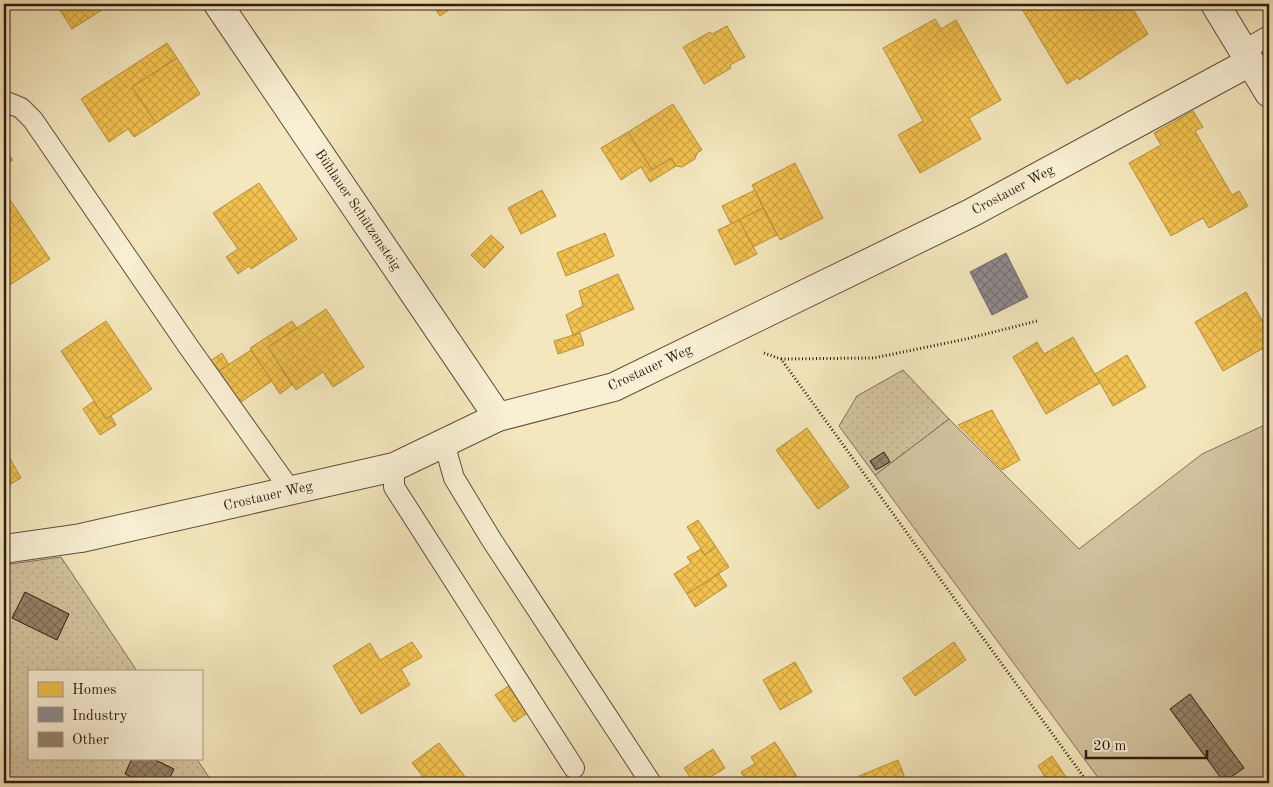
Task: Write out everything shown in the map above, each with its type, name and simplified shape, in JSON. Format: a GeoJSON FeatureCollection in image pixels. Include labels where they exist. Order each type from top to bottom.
{"type":"FeatureCollection","features":[{"type":"Feature","properties":{"kind":"street","name":"Bühlauer Schützensteig"},"geometry":{"type":"LineString","coordinates":[[218,4],[498,417]]}},
{"type":"Feature","properties":{"kind":"street"},"geometry":{"type":"LineString","coordinates":[[1216,4],[1269,93]]}},
{"type":"Feature","properties":{"kind":"street","name":"Crostauer Weg"},"geometry":{"type":"LineString","coordinates":[[4,548],[80,538],[394,467],[498,417],[614,388],[971,213],[1247,56]]}},
{"type":"Feature","properties":{"kind":"lane"},"geometry":{"type":"LineString","coordinates":[[1247,56],[1269,36]]}},
{"type":"Feature","properties":{"kind":"lane"},"geometry":{"type":"LineString","coordinates":[[4,101],[21,108],[33,120],[188,346],[291,491]]}},
{"type":"Feature","properties":{"kind":"lane"},"geometry":{"type":"LineString","coordinates":[[444,443],[454,478],[491,539],[652,783]]}},
{"type":"Feature","properties":{"kind":"lane"},"geometry":{"type":"LineString","coordinates":[[394,467],[394,487],[574,768]]}},
{"type":"Feature","properties":{"kind":"path"},"geometry":{"type":"LineString","coordinates":[[718,336],[781,359],[874,358],[966,339],[1037,321]]}},
{"type":"Feature","properties":{"kind":"path"},"geometry":{"type":"LineString","coordinates":[[781,359],[1088,783]]}},
{"type":"Feature","properties":{"kind":"shaded area"},"geometry":{"type":"Polygon","coordinates":[[[903,370],[949,419],[875,475],[839,426],[857,396],[903,370]]]}},
{"type":"Feature","properties":{"kind":"shaded area"},"geometry":{"type":"Polygon","coordinates":[[[949,419],[1079,549],[1202,454],[1269,423],[1269,783],[1102,783],[875,475],[949,419]]]}},
{"type":"Feature","properties":{"kind":"shaded area"},"geometry":{"type":"Polygon","coordinates":[[[61,557],[136,670],[28,670],[28,760],[197,760],[213,783],[4,783],[4,565],[61,557]]]}},
{"type":"Feature","properties":{"kind":"building: Homes"},"geometry":{"type":"Polygon","coordinates":[[[56,4],[111,4],[72,29],[56,4]]]}},
{"type":"Feature","properties":{"kind":"building: Homes"},"geometry":{"type":"Polygon","coordinates":[[[432,4],[458,4],[440,16],[432,4]]]}},
{"type":"Feature","properties":{"kind":"building: Homes"},"geometry":{"type":"Polygon","coordinates":[[[1031,4],[1130,4],[1148,34],[1079,80],[1078,77],[1067,84],[1022,9],[1031,4]]]}},
{"type":"Feature","properties":{"kind":"building: Homes"},"geometry":{"type":"Polygon","coordinates":[[[935,19],[941,29],[956,20],[1001,100],[969,118],[981,139],[920,173],[898,135],[923,121],[883,48],[935,19]]]}},
{"type":"Feature","properties":{"kind":"building: Homes"},"geometry":{"type":"Polygon","coordinates":[[[727,26],[745,57],[730,65],[731,68],[704,84],[683,47],[710,32],[712,34],[727,26]]]}},
{"type":"Feature","properties":{"kind":"building: Homes"},"geometry":{"type":"Polygon","coordinates":[[[167,43],[177,58],[132,87],[156,123],[134,137],[128,129],[109,142],[81,99],[167,43]]]}},
{"type":"Feature","properties":{"kind":"building: Homes"},"geometry":{"type":"Polygon","coordinates":[[[177,58],[200,94],[156,123],[132,87],[177,58]]]}},
{"type":"Feature","properties":{"kind":"building: Homes"},"geometry":{"type":"Polygon","coordinates":[[[673,104],[702,150],[697,153],[695,159],[682,167],[676,166],[671,158],[652,170],[628,132],[673,104]]]}},
{"type":"Feature","properties":{"kind":"building: Homes"},"geometry":{"type":"Polygon","coordinates":[[[1193,111],[1203,127],[1195,131],[1232,195],[1239,191],[1248,206],[1209,228],[1203,218],[1171,236],[1129,163],[1161,145],[1154,133],[1193,111]]]}},
{"type":"Feature","properties":{"kind":"building: Homes"},"geometry":{"type":"Polygon","coordinates":[[[628,132],[652,170],[671,158],[676,166],[650,182],[641,167],[621,180],[601,148],[628,132]]]}},
{"type":"Feature","properties":{"kind":"building: Homes"},"geometry":{"type":"Polygon","coordinates":[[[4,148],[13,160],[4,166],[4,148]]]}},
{"type":"Feature","properties":{"kind":"building: Homes"},"geometry":{"type":"Polygon","coordinates":[[[795,163],[823,218],[780,240],[752,185],[795,163]]]}},
{"type":"Feature","properties":{"kind":"building: Homes"},"geometry":{"type":"Polygon","coordinates":[[[259,183],[297,239],[251,269],[249,266],[238,274],[226,257],[238,249],[213,213],[259,183]]]}},
{"type":"Feature","properties":{"kind":"building: Homes"},"geometry":{"type":"Polygon","coordinates":[[[542,190],[556,216],[521,234],[508,208],[542,190]]]}},
{"type":"Feature","properties":{"kind":"building: Homes"},"geometry":{"type":"Polygon","coordinates":[[[755,190],[763,208],[731,224],[722,206],[755,190]]]}},
{"type":"Feature","properties":{"kind":"building: Homes"},"geometry":{"type":"Polygon","coordinates":[[[4,191],[50,259],[5,288],[4,287],[4,191]]]}},
{"type":"Feature","properties":{"kind":"building: Homes"},"geometry":{"type":"Polygon","coordinates":[[[763,208],[777,235],[753,247],[739,220],[763,208]]]}},
{"type":"Feature","properties":{"kind":"building: Homes"},"geometry":{"type":"Polygon","coordinates":[[[739,220],[757,254],[735,265],[718,230],[739,220]]]}},
{"type":"Feature","properties":{"kind":"building: Homes"},"geometry":{"type":"Polygon","coordinates":[[[605,233],[614,256],[566,276],[557,253],[605,233]]]}},
{"type":"Feature","properties":{"kind":"building: Homes"},"geometry":{"type":"Polygon","coordinates":[[[491,235],[504,247],[484,268],[471,255],[491,235]]]}},
{"type":"Feature","properties":{"kind":"building: Homes"},"geometry":{"type":"Polygon","coordinates":[[[618,274],[634,309],[573,335],[566,315],[583,306],[579,291],[618,274]]]}},
{"type":"Feature","properties":{"kind":"building: Homes"},"geometry":{"type":"Polygon","coordinates":[[[1246,292],[1269,332],[1269,345],[1223,371],[1195,322],[1246,292]]]}},
{"type":"Feature","properties":{"kind":"building: Homes"},"geometry":{"type":"Polygon","coordinates":[[[326,309],[364,367],[333,387],[323,372],[296,390],[268,347],[326,309]]]}},
{"type":"Feature","properties":{"kind":"building: Homes"},"geometry":{"type":"Polygon","coordinates":[[[106,321],[152,389],[106,419],[61,351],[106,321]]]}},
{"type":"Feature","properties":{"kind":"building: Homes"},"geometry":{"type":"Polygon","coordinates":[[[292,321],[297,328],[268,347],[292,385],[280,394],[250,348],[292,321]]]}},
{"type":"Feature","properties":{"kind":"building: Homes"},"geometry":{"type":"Polygon","coordinates":[[[580,333],[584,345],[558,354],[554,341],[580,333]]]}},
{"type":"Feature","properties":{"kind":"building: Homes"},"geometry":{"type":"Polygon","coordinates":[[[1073,337],[1100,383],[1046,414],[1013,357],[1037,342],[1044,354],[1073,337]]]}},
{"type":"Feature","properties":{"kind":"building: Homes"},"geometry":{"type":"Polygon","coordinates":[[[251,350],[272,381],[238,404],[214,374],[251,350]]]}},
{"type":"Feature","properties":{"kind":"building: Homes"},"geometry":{"type":"Polygon","coordinates":[[[222,353],[229,365],[214,374],[206,364],[222,353]]]}},
{"type":"Feature","properties":{"kind":"building: Homes"},"geometry":{"type":"Polygon","coordinates":[[[1127,355],[1146,387],[1113,406],[1095,374],[1127,355]]]}},
{"type":"Feature","properties":{"kind":"building: Homes"},"geometry":{"type":"Polygon","coordinates":[[[94,401],[106,419],[111,416],[116,425],[100,435],[83,409],[94,401]]]}},
{"type":"Feature","properties":{"kind":"building: Homes"},"geometry":{"type":"Polygon","coordinates":[[[992,410],[1020,460],[1002,470],[958,425],[992,410]]]}},
{"type":"Feature","properties":{"kind":"building: Homes"},"geometry":{"type":"Polygon","coordinates":[[[807,428],[849,487],[818,509],[776,450],[807,428]]]}},
{"type":"Feature","properties":{"kind":"building: Homes"},"geometry":{"type":"Polygon","coordinates":[[[6,451],[21,478],[4,488],[4,452],[6,451]]]}},
{"type":"Feature","properties":{"kind":"building: Homes"},"geometry":{"type":"Polygon","coordinates":[[[698,520],[716,547],[705,555],[687,527],[698,520]]]}},
{"type":"Feature","properties":{"kind":"building: Homes"},"geometry":{"type":"Polygon","coordinates":[[[716,547],[729,567],[687,594],[674,574],[691,563],[687,557],[701,549],[705,555],[716,547]]]}},
{"type":"Feature","properties":{"kind":"building: Homes"},"geometry":{"type":"Polygon","coordinates":[[[719,574],[727,586],[695,607],[687,594],[719,574]]]}},
{"type":"Feature","properties":{"kind":"building: Homes"},"geometry":{"type":"Polygon","coordinates":[[[412,642],[422,657],[401,669],[410,685],[361,714],[333,666],[370,643],[380,660],[412,642]]]}},
{"type":"Feature","properties":{"kind":"building: Homes"},"geometry":{"type":"Polygon","coordinates":[[[954,642],[966,660],[915,696],[903,678],[954,642]]]}},
{"type":"Feature","properties":{"kind":"building: Homes"},"geometry":{"type":"Polygon","coordinates":[[[795,662],[812,692],[780,710],[763,680],[795,662]]]}},
{"type":"Feature","properties":{"kind":"building: Homes"},"geometry":{"type":"Polygon","coordinates":[[[510,685],[529,712],[514,722],[495,695],[510,685]]]}},
{"type":"Feature","properties":{"kind":"building: Homes"},"geometry":{"type":"Polygon","coordinates":[[[775,742],[801,783],[748,783],[741,772],[755,764],[751,757],[775,742]]]}},
{"type":"Feature","properties":{"kind":"building: Homes"},"geometry":{"type":"Polygon","coordinates":[[[439,743],[470,783],[428,783],[412,763],[439,743]]]}},
{"type":"Feature","properties":{"kind":"building: Homes"},"geometry":{"type":"Polygon","coordinates":[[[713,749],[725,768],[701,783],[694,783],[684,768],[713,749]]]}},
{"type":"Feature","properties":{"kind":"building: Homes"},"geometry":{"type":"Polygon","coordinates":[[[1052,756],[1070,783],[1049,783],[1038,766],[1052,756]]]}},
{"type":"Feature","properties":{"kind":"building: Homes"},"geometry":{"type":"Polygon","coordinates":[[[898,760],[907,783],[862,783],[859,776],[898,760]]]}},
{"type":"Feature","properties":{"kind":"building: Industry"},"geometry":{"type":"Polygon","coordinates":[[[1006,253],[1028,297],[992,315],[970,272],[1006,253]]]}},
{"type":"Feature","properties":{"kind":"building: Other"},"geometry":{"type":"Polygon","coordinates":[[[884,452],[890,462],[876,470],[870,461],[884,452]]]}},
{"type":"Feature","properties":{"kind":"building: Other"},"geometry":{"type":"Polygon","coordinates":[[[25,592],[69,614],[57,640],[12,618],[25,592]]]}},
{"type":"Feature","properties":{"kind":"building: Other"},"geometry":{"type":"Polygon","coordinates":[[[1190,694],[1244,768],[1224,782],[1170,709],[1190,694]]]}},
{"type":"Feature","properties":{"kind":"building: Other"},"geometry":{"type":"Polygon","coordinates":[[[131,760],[155,760],[174,769],[167,783],[144,783],[125,774],[131,760]]]}}]}
